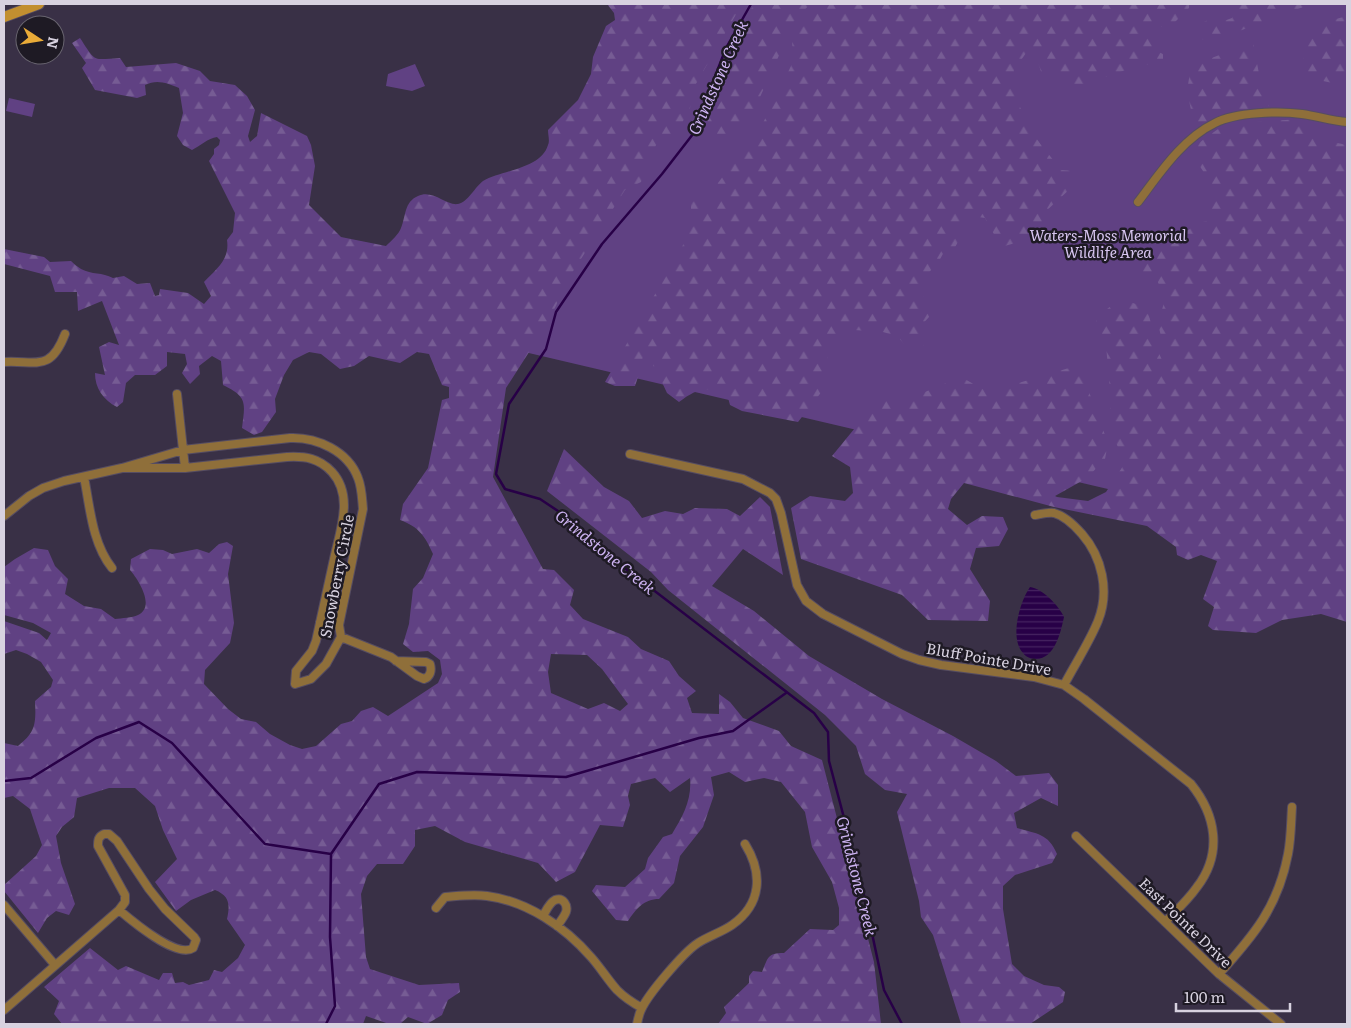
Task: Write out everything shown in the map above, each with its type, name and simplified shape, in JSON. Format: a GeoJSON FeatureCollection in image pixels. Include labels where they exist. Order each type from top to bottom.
{"type":"FeatureCollection","features":[{"type":"Feature","properties":{"kind":"main road"},"geometry":{"type":"LineString","coordinates":[[4,17],[39,4]]}},
{"type":"Feature","properties":{"kind":"street"},"geometry":{"type":"LineString","coordinates":[[1138,202],[1172,157],[1199,132],[1216,122],[1255,114],[1276,113],[1302,114],[1347,122]]}},
{"type":"Feature","properties":{"kind":"street"},"geometry":{"type":"LineString","coordinates":[[4,362],[43,362],[60,347],[65,334]]}},
{"type":"Feature","properties":{"kind":"street"},"geometry":{"type":"LineString","coordinates":[[177,394],[185,468]]}},
{"type":"Feature","properties":{"kind":"street","name":"Snowberry Circle"},"geometry":{"type":"LineString","coordinates":[[301,438],[317,441],[342,456],[357,476],[363,509],[339,626],[341,637],[326,664],[311,679],[295,684],[296,671],[312,650],[343,517],[343,491],[338,478],[316,459],[301,456],[185,468],[122,468],[184,450],[301,438]]}},
{"type":"Feature","properties":{"kind":"street","name":"Bluff Pointe Drive"},"geometry":{"type":"LineString","coordinates":[[630,454],[743,479],[770,493],[776,499],[782,513],[797,585],[806,601],[823,614],[902,654],[919,660],[1034,677],[1064,685],[1190,784],[1201,797],[1210,814],[1213,830],[1213,849],[1208,870],[1198,887],[1166,922]]}},
{"type":"Feature","properties":{"kind":"street"},"geometry":{"type":"LineString","coordinates":[[4,516],[29,496],[43,488],[64,481],[122,468]]}},
{"type":"Feature","properties":{"kind":"street"},"geometry":{"type":"LineString","coordinates":[[84,477],[97,539],[104,559],[112,568]]}},
{"type":"Feature","properties":{"kind":"street"},"geometry":{"type":"LineString","coordinates":[[1035,515],[1053,513],[1074,526],[1094,551],[1102,573],[1103,603],[1098,620],[1064,685]]}},
{"type":"Feature","properties":{"kind":"street"},"geometry":{"type":"LineString","coordinates":[[320,622],[339,626]]}},
{"type":"Feature","properties":{"kind":"street"},"geometry":{"type":"LineString","coordinates":[[341,637],[396,661]]}},
{"type":"Feature","properties":{"kind":"street"},"geometry":{"type":"LineString","coordinates":[[1219,974],[1250,940],[1273,902],[1288,854],[1292,808]]}},
{"type":"Feature","properties":{"kind":"street"},"geometry":{"type":"LineString","coordinates":[[4,1010],[120,910],[125,894],[98,846],[100,836],[104,834],[109,834],[116,841],[149,890],[165,909],[194,936],[196,940],[195,945],[186,951],[166,943],[148,934],[120,910]]}},
{"type":"Feature","properties":{"kind":"street","name":"East Pointe Drive"},"geometry":{"type":"LineString","coordinates":[[1076,836],[1219,974],[1282,1024]]}},
{"type":"Feature","properties":{"kind":"street"},"geometry":{"type":"LineString","coordinates":[[637,1024],[642,1008],[668,972],[683,956],[698,943],[731,926],[749,908],[758,884],[758,871],[753,856],[745,844]]}},
{"type":"Feature","properties":{"kind":"street"},"geometry":{"type":"LineString","coordinates":[[436,908],[446,897],[466,895],[486,896],[517,903],[543,916],[577,942],[618,990],[642,1008]]}},
{"type":"Feature","properties":{"kind":"street"},"geometry":{"type":"LineString","coordinates":[[543,916],[554,900],[560,899],[564,901],[567,905],[567,910],[557,926]]}},
{"type":"Feature","properties":{"kind":"street"},"geometry":{"type":"LineString","coordinates":[[4,905],[55,965]]}},
{"type":"Feature","properties":{"kind":"street"},"geometry":{"type":"LineString","coordinates":[[1265,1024],[1270,1016]]}},
{"type":"Feature","properties":{"kind":"green space"},"geometry":{"type":"Polygon","coordinates":[[[607,4],[742,4],[693,89],[690,108],[675,136],[656,145],[641,182],[625,190],[572,273],[547,324],[506,388],[493,477],[543,569],[554,570],[574,590],[570,605],[583,619],[628,637],[641,649],[669,661],[679,676],[696,691],[687,698],[692,713],[719,714],[719,694],[730,702],[743,718],[779,731],[791,746],[822,760],[874,962],[881,1024],[718,1024],[726,1013],[724,1007],[749,983],[749,976],[753,971],[762,972],[771,955],[784,953],[810,929],[833,930],[839,925],[839,908],[832,882],[812,847],[805,812],[781,782],[764,778],[745,782],[729,772],[711,777],[714,795],[703,827],[680,856],[674,883],[659,899],[654,899],[641,906],[628,921],[616,920],[592,891],[596,885],[625,887],[645,869],[648,858],[663,837],[672,834],[683,814],[690,794],[690,778],[670,792],[655,778],[631,784],[628,796],[630,805],[623,827],[600,825],[575,872],[556,882],[538,863],[465,842],[435,826],[415,830],[415,846],[403,864],[377,864],[367,876],[361,894],[366,957],[370,969],[419,985],[459,983],[460,992],[448,1000],[442,1015],[427,1024],[408,1017],[400,1024],[389,1024],[366,1016],[363,1024],[62,1024],[54,1014],[59,1001],[44,987],[90,948],[118,970],[126,966],[159,980],[163,973],[172,973],[175,983],[183,982],[189,985],[209,980],[214,970],[222,972],[238,958],[245,945],[227,919],[228,901],[220,892],[215,890],[191,900],[176,911],[155,882],[177,859],[163,830],[155,806],[135,788],[109,788],[77,798],[74,817],[62,827],[56,836],[61,863],[75,904],[69,915],[56,911],[47,918],[38,933],[4,891],[4,885],[36,856],[42,845],[30,809],[13,796],[4,798],[4,743],[18,746],[32,731],[35,721],[35,701],[51,687],[53,680],[41,662],[27,654],[16,650],[4,654],[4,621],[39,633],[47,640],[51,633],[33,623],[4,615],[4,567],[34,548],[48,550],[55,566],[68,579],[65,594],[84,606],[101,609],[115,619],[127,618],[138,615],[145,606],[144,593],[130,570],[131,559],[150,549],[163,550],[172,554],[197,549],[209,553],[219,544],[227,542],[233,546],[228,574],[234,623],[230,643],[205,670],[204,684],[228,709],[241,719],[256,722],[270,734],[290,745],[302,749],[316,746],[341,724],[352,721],[361,711],[373,707],[388,716],[438,683],[442,674],[440,660],[428,651],[413,652],[403,644],[409,624],[413,589],[423,578],[433,554],[421,533],[400,520],[403,504],[428,468],[442,400],[449,398],[449,387],[442,385],[429,354],[417,352],[400,363],[369,356],[354,366],[340,369],[321,354],[309,352],[293,360],[284,375],[275,399],[276,412],[262,432],[254,435],[242,428],[243,402],[237,393],[223,385],[221,361],[212,356],[199,366],[200,374],[190,384],[182,373],[187,364],[185,354],[167,352],[167,366],[155,375],[135,375],[126,383],[123,402],[117,407],[108,401],[98,389],[95,378],[95,373],[105,375],[99,347],[109,342],[119,345],[102,301],[78,311],[77,292],[55,292],[50,276],[4,264],[4,249],[44,257],[50,262],[71,261],[85,271],[113,278],[124,276],[137,284],[150,283],[155,296],[159,295],[160,289],[188,293],[204,304],[211,296],[204,282],[224,259],[227,240],[233,232],[235,213],[209,161],[220,140],[217,137],[207,140],[192,150],[183,145],[177,136],[183,113],[179,88],[162,82],[149,83],[145,85],[146,95],[137,98],[95,90],[82,68],[86,63],[72,43],[80,38],[95,58],[120,58],[126,67],[176,63],[200,71],[210,81],[235,85],[247,96],[255,110],[248,136],[250,142],[257,136],[261,113],[307,136],[311,145],[315,166],[309,205],[341,237],[386,246],[400,230],[410,202],[418,196],[424,194],[453,204],[462,203],[483,181],[529,164],[544,153],[549,143],[548,130],[578,100],[591,74],[593,57],[606,26],[615,20],[614,13],[607,4]],[[551,654],[548,672],[551,693],[588,709],[604,703],[620,711],[628,704],[602,669],[587,655],[551,654]]]}},
{"type":"Feature","properties":{"kind":"green space","name":"Waters-Moss Memorial Wildlife Area"},"geometry":{"type":"Polygon","coordinates":[[[724,4],[1347,4],[1347,557],[1206,512],[516,350],[724,4]]]}},
{"type":"Feature","properties":{"kind":"green space"},"geometry":{"type":"Polygon","coordinates":[[[754,4],[810,4],[784,32],[781,51],[755,108],[721,141],[705,117],[728,52],[754,4]]]}},
{"type":"Feature","properties":{"kind":"green space"},"geometry":{"type":"Polygon","coordinates":[[[827,4],[1189,4],[1189,8],[1169,28],[1159,26],[1152,49],[1163,54],[1163,61],[1115,74],[1070,92],[1062,77],[1042,74],[1037,60],[1026,53],[1014,70],[1014,94],[1032,133],[1061,170],[1074,171],[1071,188],[1045,212],[1043,226],[1030,239],[1001,247],[985,218],[972,216],[953,251],[944,252],[939,261],[917,286],[927,303],[929,317],[917,330],[924,338],[923,347],[915,351],[906,346],[897,336],[883,332],[840,329],[830,346],[823,376],[823,390],[798,422],[742,411],[730,405],[727,394],[720,391],[708,389],[696,391],[679,402],[667,393],[660,378],[665,370],[653,366],[653,359],[645,356],[638,363],[640,371],[635,386],[615,386],[605,382],[687,238],[683,230],[691,213],[691,200],[696,194],[708,203],[713,199],[718,183],[763,123],[791,66],[794,56],[792,43],[803,25],[827,4]]]}},
{"type":"Feature","properties":{"kind":"green space"},"geometry":{"type":"Polygon","coordinates":[[[1237,4],[1312,4],[1292,11],[1268,13],[1263,22],[1213,41],[1196,38],[1193,27],[1208,20],[1218,23],[1232,18],[1237,4]]]}},
{"type":"Feature","properties":{"kind":"green space"},"geometry":{"type":"Polygon","coordinates":[[[1347,16],[1347,86],[1323,81],[1305,70],[1302,48],[1310,26],[1347,16]]]}},
{"type":"Feature","properties":{"kind":"green space"},"geometry":{"type":"Polygon","coordinates":[[[1253,42],[1260,79],[1269,106],[1226,112],[1195,129],[1187,91],[1191,66],[1253,42]]]}},
{"type":"Feature","properties":{"kind":"green space"},"geometry":{"type":"Polygon","coordinates":[[[415,64],[425,86],[412,91],[386,86],[388,74],[415,64]]]}},
{"type":"Feature","properties":{"kind":"green space"},"geometry":{"type":"Polygon","coordinates":[[[9,98],[35,104],[32,117],[6,111],[9,98]]]}},
{"type":"Feature","properties":{"kind":"green space"},"geometry":{"type":"Polygon","coordinates":[[[1301,119],[1304,133],[1323,140],[1347,145],[1347,622],[1321,614],[1282,620],[1256,633],[1213,630],[1208,626],[1214,607],[1203,599],[1217,561],[1201,555],[1188,560],[1177,555],[1176,547],[1147,526],[1054,507],[964,483],[951,499],[948,509],[967,525],[982,516],[1003,517],[1008,529],[999,546],[976,548],[970,569],[990,601],[988,621],[928,620],[902,595],[801,559],[791,508],[810,496],[845,501],[853,493],[850,467],[832,456],[864,417],[865,408],[889,395],[903,401],[961,377],[988,392],[1079,365],[1108,443],[1105,459],[1087,478],[1055,496],[1088,501],[1106,492],[1125,463],[1109,427],[1111,402],[1106,345],[1094,332],[1099,316],[1122,300],[1147,307],[1157,349],[1162,360],[1171,364],[1175,360],[1174,353],[1163,344],[1158,324],[1165,299],[1157,280],[1146,278],[1135,265],[1161,235],[1179,236],[1199,223],[1210,220],[1212,213],[1203,171],[1189,150],[1225,124],[1301,119]]]}},
{"type":"Feature","properties":{"kind":"green space"},"geometry":{"type":"Polygon","coordinates":[[[564,449],[604,487],[629,501],[642,518],[665,511],[683,514],[695,508],[727,509],[740,516],[760,497],[770,507],[783,575],[743,549],[712,586],[754,611],[809,656],[882,699],[953,736],[996,761],[1016,776],[1049,773],[1058,785],[1058,806],[1041,798],[1014,813],[1017,828],[1046,838],[1057,854],[1052,863],[1015,875],[1003,886],[1003,909],[1012,964],[1024,976],[1044,985],[1059,987],[1065,992],[1063,1002],[1030,1024],[961,1024],[933,935],[921,917],[919,901],[897,812],[907,794],[885,790],[865,774],[856,746],[825,715],[668,590],[651,572],[547,491],[564,449]]]}},
{"type":"Feature","properties":{"kind":"shaded area"},"geometry":{"type":"Polygon","coordinates":[[[1030,587],[1035,588],[1050,598],[1064,617],[1059,636],[1052,649],[1043,658],[1036,659],[1029,658],[1024,654],[1019,646],[1016,629],[1023,601],[1030,587]]]}},
{"type":"Feature","properties":{"kind":"waterway","name":"Grindstone Creek"},"geometry":{"type":"LineString","coordinates":[[751,4],[726,48],[693,134],[662,174],[602,244],[556,312],[546,349],[509,404],[496,474],[505,489],[540,499],[573,521],[626,569],[814,713],[828,732],[829,761],[862,886],[884,990],[902,1024]]}},
{"type":"Feature","properties":{"kind":"waterway"},"geometry":{"type":"LineString","coordinates":[[4,781],[31,778],[96,738],[139,722],[172,743],[265,844],[331,854],[379,784],[417,772],[566,777],[699,738],[733,731],[786,693]]}},
{"type":"Feature","properties":{"kind":"waterway"},"geometry":{"type":"LineString","coordinates":[[326,1024],[335,1006],[330,937],[331,854]]}}]}
